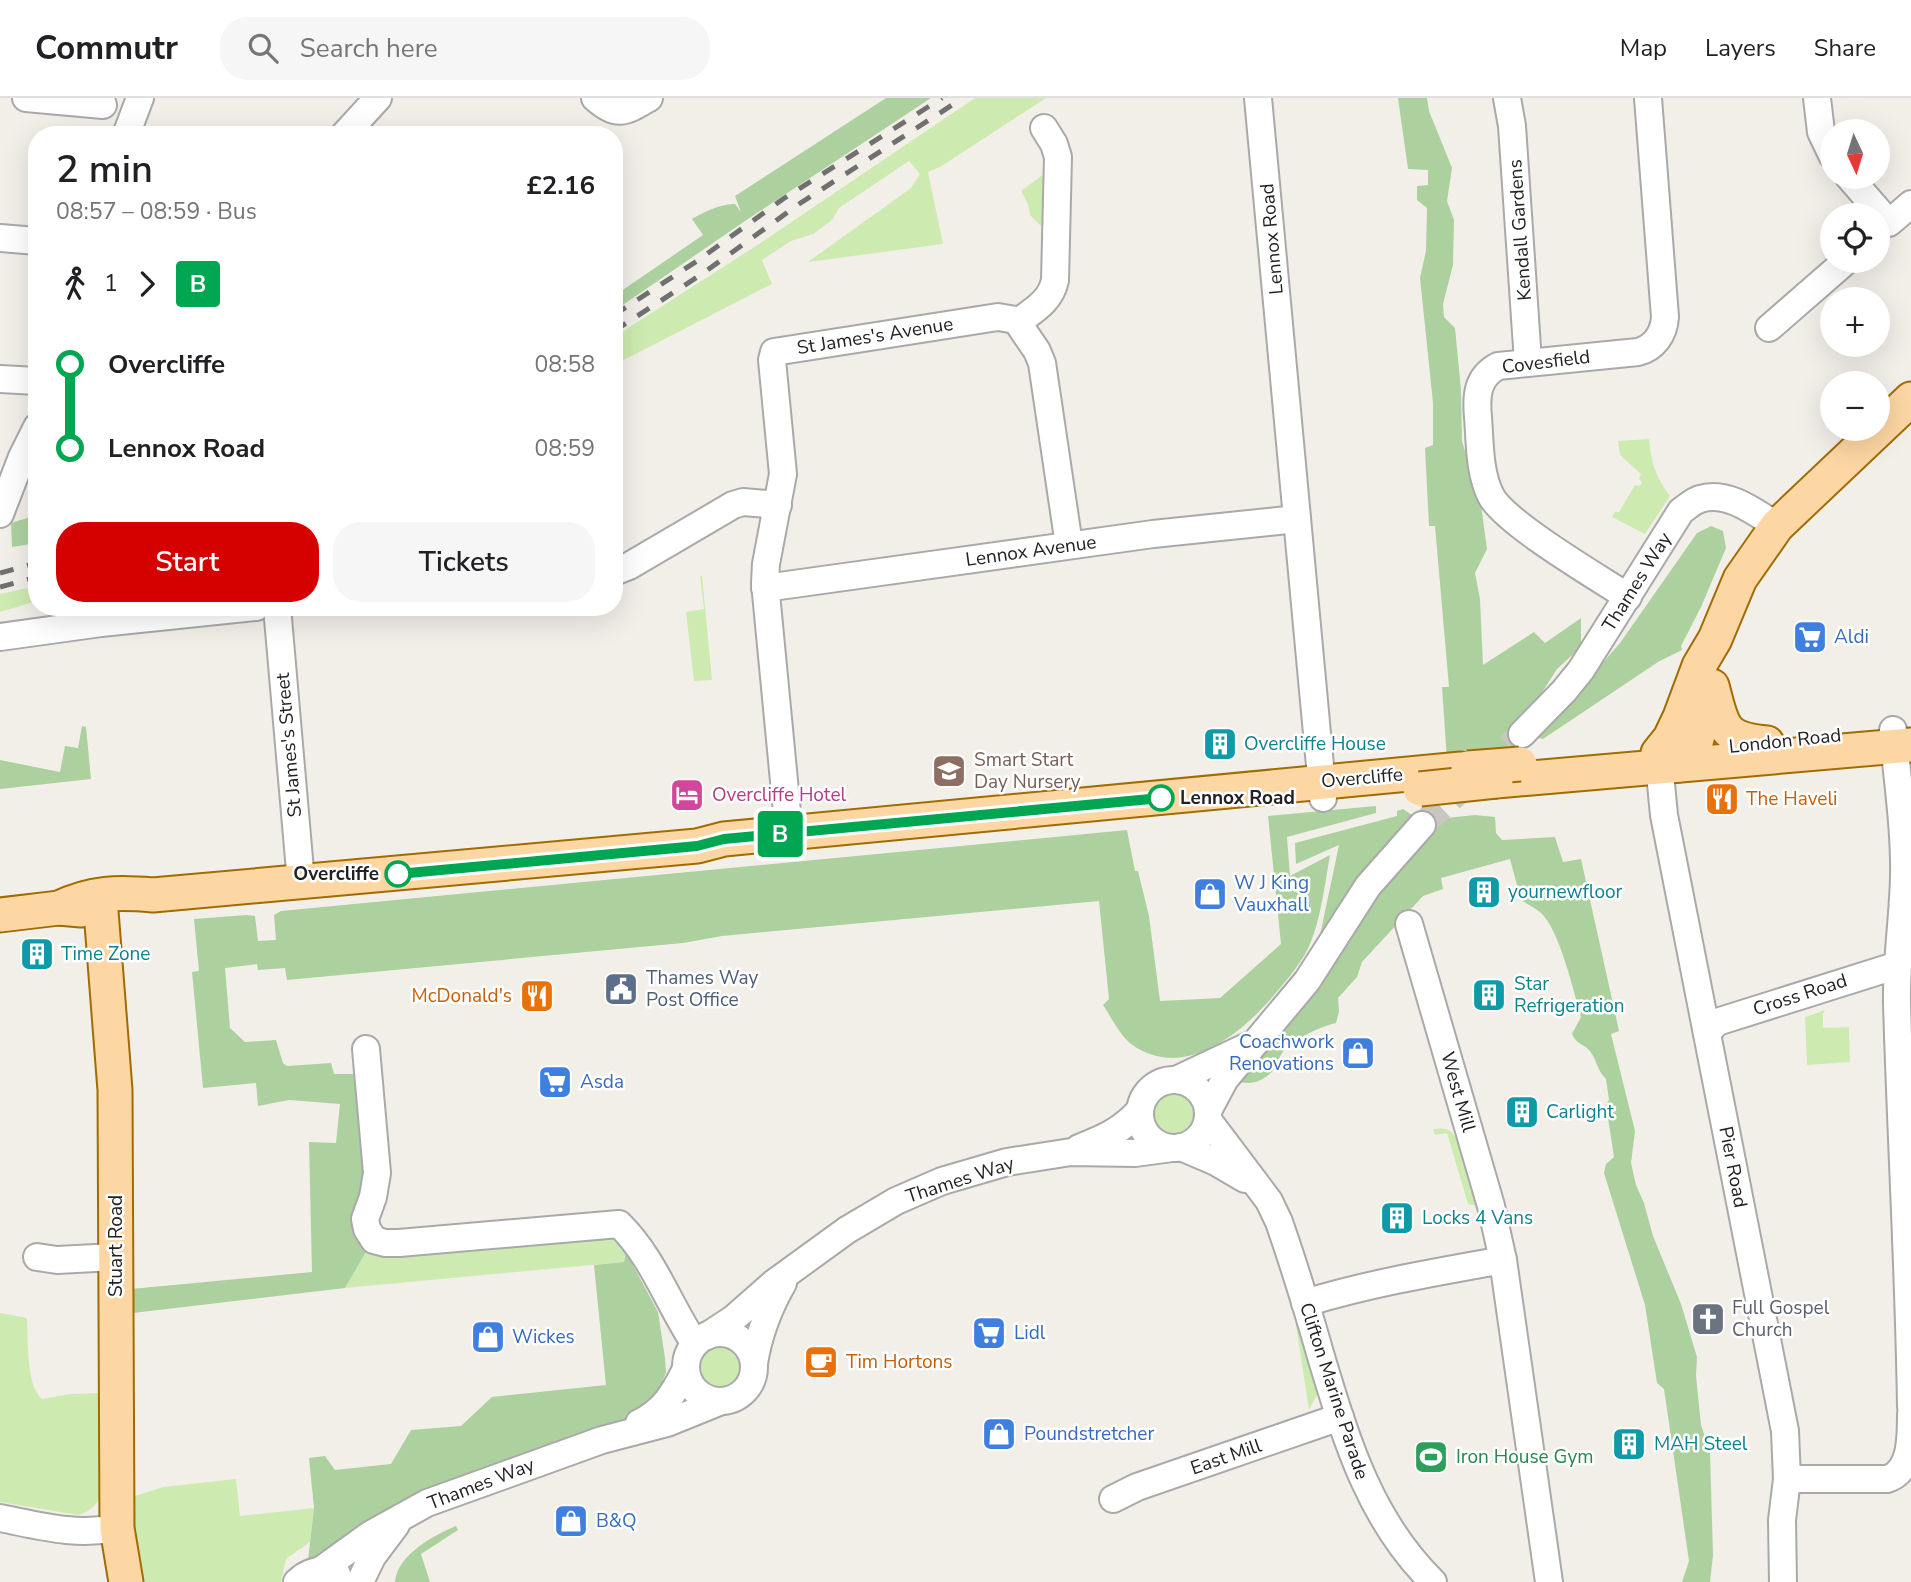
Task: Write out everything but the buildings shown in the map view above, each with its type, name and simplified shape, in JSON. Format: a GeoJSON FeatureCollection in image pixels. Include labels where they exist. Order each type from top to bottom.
{"type":"FeatureCollection","features":[{"type":"Feature","properties":{"kind":"main road"},"geometry":{"type":"LineString","coordinates":[[1674,762],[1672,732],[1699,666],[1715,639],[1740,579],[1777,526],[1911,399]]}},
{"type":"Feature","properties":{"kind":"main road"},"geometry":{"type":"LineString","coordinates":[[1715,639],[1712,686],[1723,721],[1730,734],[1745,741],[1767,743]]}},
{"type":"Feature","properties":{"kind":"main road"},"geometry":{"type":"LineString","coordinates":[[1674,762],[1712,686]]}},
{"type":"Feature","properties":{"kind":"main road","name":"London Road"},"geometry":{"type":"LineString","coordinates":[[1566,768],[1674,762],[1902,737]]}},
{"type":"Feature","properties":{"kind":"main road","name":"London Road"},"geometry":{"type":"LineString","coordinates":[[1674,762],[1767,743],[1902,737]]}},
{"type":"Feature","properties":{"kind":"main road","name":"Overcliffe"},"geometry":{"type":"LineString","coordinates":[[130,901],[167,907],[186,905],[205,891],[697,846],[724,839],[1118,802],[1322,790],[1426,780],[1513,760],[1566,768]]}},
{"type":"Feature","properties":{"kind":"main road","name":"Overcliffe"},"geometry":{"type":"LineString","coordinates":[[697,846],[770,851],[1248,806],[1322,790]]}},
{"type":"Feature","properties":{"kind":"main road","name":"Overcliffe"},"geometry":{"type":"LineString","coordinates":[[1118,802],[1131,807],[1237,798],[1248,806]]}},
{"type":"Feature","properties":{"kind":"main road","name":"Overcliffe"},"geometry":{"type":"LineString","coordinates":[[789,833],[793,840],[863,834],[878,841]]}},
{"type":"Feature","properties":{"kind":"main road"},"geometry":{"type":"LineString","coordinates":[[0,915],[130,901]]}},
{"type":"Feature","properties":{"kind":"main road","name":"Stuart Road"},"geometry":{"type":"LineString","coordinates":[[126,1582],[117,1528],[114,1090],[130,901]]}},
{"type":"Feature","properties":{"kind":"street"},"geometry":{"type":"LineString","coordinates":[[26,98],[103,105]]}},
{"type":"Feature","properties":{"kind":"street"},"geometry":{"type":"LineString","coordinates":[[129,126],[140,98]]}},
{"type":"Feature","properties":{"kind":"street"},"geometry":{"type":"LineString","coordinates":[[352,126],[378,98]]}},
{"type":"Feature","properties":{"kind":"street"},"geometry":{"type":"LineString","coordinates":[[595,98],[607,108],[618,112],[649,98]]}},
{"type":"Feature","properties":{"kind":"street","name":"Lennox Road"},"geometry":{"type":"LineString","coordinates":[[1258,98],[1322,790]]}},
{"type":"Feature","properties":{"kind":"street","name":"Kendall Gardens"},"geometry":{"type":"LineString","coordinates":[[1507,98],[1512,126],[1528,362]]}},
{"type":"Feature","properties":{"kind":"street","name":"Covesfield"},"geometry":{"type":"LineString","coordinates":[[1628,597],[1500,509],[1490,494],[1483,466],[1477,405],[1479,387],[1485,376],[1494,368],[1641,351],[1653,345],[1664,327],[1661,247],[1648,98]]}},
{"type":"Feature","properties":{"kind":"street"},"geometry":{"type":"LineString","coordinates":[[1816,98],[1820,125]]}},
{"type":"Feature","properties":{"kind":"street"},"geometry":{"type":"LineString","coordinates":[[1044,128],[1058,157],[1055,280],[1045,301],[1018,322],[1042,363],[1069,545]]}},
{"type":"Feature","properties":{"kind":"street"},"geometry":{"type":"LineString","coordinates":[[1890,222],[1911,204]]}},
{"type":"Feature","properties":{"kind":"street"},"geometry":{"type":"LineString","coordinates":[[0,238],[28,240]]}},
{"type":"Feature","properties":{"kind":"street"},"geometry":{"type":"LineString","coordinates":[[1768,327],[1832,273]]}},
{"type":"Feature","properties":{"kind":"street","name":"St James's Avenue"},"geometry":{"type":"LineString","coordinates":[[789,833],[765,588],[766,564],[783,468],[772,360],[774,352],[998,317],[1010,317],[1018,322]]}},
{"type":"Feature","properties":{"kind":"street"},"geometry":{"type":"LineString","coordinates":[[0,379],[28,381]]}},
{"type":"Feature","properties":{"kind":"street"},"geometry":{"type":"LineString","coordinates":[[0,514],[28,445]]}},
{"type":"Feature","properties":{"kind":"street","name":"Thames Way"},"geometry":{"type":"LineString","coordinates":[[1513,760],[1581,670],[1681,511],[1699,499],[1720,497],[1750,509],[1777,526]]}},
{"type":"Feature","properties":{"kind":"street"},"geometry":{"type":"LineString","coordinates":[[623,568],[733,505],[743,502],[778,505]]}},
{"type":"Feature","properties":{"kind":"street","name":"Lennox Avenue"},"geometry":{"type":"LineString","coordinates":[[765,588],[1153,534],[1297,519]]}},
{"type":"Feature","properties":{"kind":"street"},"geometry":{"type":"LineString","coordinates":[[10,636],[169,616]]}},
{"type":"Feature","properties":{"kind":"street","name":"St James's Street"},"geometry":{"type":"LineString","coordinates":[[277,616],[301,882]]}},
{"type":"Feature","properties":{"kind":"street"},"geometry":{"type":"LineString","coordinates":[[1902,737],[1896,777],[1907,877],[1897,1001],[1910,1313],[1911,1406]]}},
{"type":"Feature","properties":{"kind":"street","name":"Pier Road"},"geometry":{"type":"LineString","coordinates":[[1674,762],[1664,815],[1785,1432],[1787,1479],[1782,1520],[1783,1582]]}},
{"type":"Feature","properties":{"kind":"street"},"geometry":{"type":"LineString","coordinates":[[1253,1044],[1178,1079],[1156,1084],[1147,1092],[1140,1110],[1140,1119],[1148,1136],[1155,1142],[1177,1148],[1198,1139],[1205,1130],[1217,1090],[1253,1044],[1294,999],[1368,886],[1422,825]]}},
{"type":"Feature","properties":{"kind":"street","name":"West Mill"},"geometry":{"type":"LineString","coordinates":[[1409,924],[1491,1206],[1503,1260],[1549,1582]]}},
{"type":"Feature","properties":{"kind":"street","name":"Cross Road"},"geometry":{"type":"LineString","coordinates":[[1707,1033],[1717,1021],[1898,965]]}},
{"type":"Feature","properties":{"kind":"street"},"geometry":{"type":"LineString","coordinates":[[366,1049],[377,1173],[373,1197],[365,1219],[366,1230],[374,1240],[399,1243],[619,1224],[636,1240],[679,1320],[701,1340]]}},
{"type":"Feature","properties":{"kind":"street"},"geometry":{"type":"LineString","coordinates":[[1178,1079],[1199,1089],[1205,1098],[1208,1114]]}},
{"type":"Feature","properties":{"kind":"street","name":"Thames Way"},"geometry":{"type":"LineString","coordinates":[[1071,1152],[1115,1133],[1129,1123],[1140,1110]]}},
{"type":"Feature","properties":{"kind":"street","name":"Clifton Marine Parade"},"geometry":{"type":"LineString","coordinates":[[1208,1114],[1269,1201],[1279,1222],[1339,1417],[1353,1459],[1368,1491],[1401,1545],[1433,1582]]}},
{"type":"Feature","properties":{"kind":"street","name":"Thames Way"},"geometry":{"type":"LineString","coordinates":[[701,1340],[847,1230],[896,1201],[942,1181],[982,1169],[1071,1152],[1135,1153],[1177,1148]]}},
{"type":"Feature","properties":{"kind":"street","name":"Clifton Marine Parade"},"geometry":{"type":"LineString","coordinates":[[1177,1148],[1216,1162],[1258,1188]]}},
{"type":"Feature","properties":{"kind":"street"},"geometry":{"type":"LineString","coordinates":[[37,1257],[57,1260],[115,1256]]}},
{"type":"Feature","properties":{"kind":"street"},"geometry":{"type":"LineString","coordinates":[[1306,1303],[1358,1287],[1503,1260]]}},
{"type":"Feature","properties":{"kind":"street","name":"Thames Way"},"geometry":{"type":"LineString","coordinates":[[754,1363],[770,1307],[788,1275]]}},
{"type":"Feature","properties":{"kind":"street"},"geometry":{"type":"LineString","coordinates":[[728,1334],[746,1345],[754,1363],[751,1382],[746,1391],[738,1397],[719,1402],[709,1400],[693,1389],[686,1369],[687,1359],[701,1340],[728,1334]]}},
{"type":"Feature","properties":{"kind":"street","name":"Thames Way"},"geometry":{"type":"LineString","coordinates":[[602,1440],[662,1409],[686,1369]]}},
{"type":"Feature","properties":{"kind":"street","name":"Thames Way"},"geometry":{"type":"LineString","coordinates":[[297,1582],[310,1573],[321,1570],[371,1534],[427,1503],[602,1440],[667,1423],[719,1402]]}},
{"type":"Feature","properties":{"kind":"street"},"geometry":{"type":"LineString","coordinates":[[1787,1479],[1896,1477],[1904,1472],[1910,1463],[1911,1414]]}},
{"type":"Feature","properties":{"kind":"street","name":"East Mill"},"geometry":{"type":"LineString","coordinates":[[1113,1499],[1137,1487],[1339,1417]]}},
{"type":"Feature","properties":{"kind":"street"},"geometry":{"type":"LineString","coordinates":[[0,1518],[77,1532],[92,1533],[117,1528]]}},
{"type":"Feature","properties":{"kind":"street","name":"Thames Way"},"geometry":{"type":"LineString","coordinates":[[360,1582],[372,1557],[401,1518]]}},
{"type":"Feature","properties":{"kind":"street"},"geometry":{"type":"LineString","coordinates":[[321,1570],[332,1572],[349,1582]]}},
{"type":"Feature","properties":{"kind":"green space"},"geometry":{"type":"Polygon","coordinates":[[[886,98],[931,98],[623,305],[623,290],[703,235],[692,219],[713,208],[730,204],[735,204],[741,212],[735,196],[886,98]]]}},
{"type":"Feature","properties":{"kind":"green space"},"geometry":{"type":"Polygon","coordinates":[[[975,98],[1046,98],[940,167],[928,172],[943,244],[808,262],[911,188],[920,174],[909,161],[839,208],[832,220],[813,234],[791,241],[762,260],[772,284],[623,360],[623,331],[756,246],[975,98]]]}},
{"type":"Feature","properties":{"kind":"green space"},"geometry":{"type":"Polygon","coordinates":[[[1398,98],[1427,98],[1429,111],[1452,168],[1447,201],[1454,220],[1453,265],[1443,304],[1444,317],[1455,328],[1461,390],[1462,441],[1481,505],[1487,549],[1475,573],[1480,599],[1483,665],[1534,632],[1545,643],[1581,618],[1581,647],[1557,669],[1543,691],[1535,720],[1503,751],[1447,760],[1442,687],[1449,687],[1435,526],[1429,526],[1425,448],[1433,445],[1433,403],[1420,278],[1426,251],[1427,208],[1417,200],[1417,186],[1428,185],[1428,170],[1408,169],[1398,98]]]}},
{"type":"Feature","properties":{"kind":"green space"},"geometry":{"type":"Polygon","coordinates":[[[1044,174],[1046,225],[1040,225],[1030,215],[1021,191],[1044,174]]]}},
{"type":"Feature","properties":{"kind":"green space"},"geometry":{"type":"Polygon","coordinates":[[[1649,439],[1655,469],[1670,496],[1645,534],[1612,517],[1615,512],[1619,512],[1635,485],[1640,486],[1642,482],[1639,479],[1641,474],[1620,455],[1618,441],[1649,439]]]}},
{"type":"Feature","properties":{"kind":"green space"},"geometry":{"type":"Polygon","coordinates":[[[28,518],[28,544],[12,547],[11,523],[28,518]]]}},
{"type":"Feature","properties":{"kind":"green space"},"geometry":{"type":"Polygon","coordinates":[[[1711,526],[1723,531],[1726,548],[1681,646],[1682,650],[1658,662],[1543,739],[1530,736],[1579,690],[1620,643],[1697,533],[1711,526]]]}},
{"type":"Feature","properties":{"kind":"green space"},"geometry":{"type":"Polygon","coordinates":[[[702,576],[712,680],[694,681],[686,612],[704,609],[702,576]]]}},
{"type":"Feature","properties":{"kind":"green space"},"geometry":{"type":"Polygon","coordinates":[[[28,588],[28,604],[0,612],[0,594],[28,588]]]}},
{"type":"Feature","properties":{"kind":"green space"},"geometry":{"type":"Polygon","coordinates":[[[82,726],[86,727],[91,779],[0,789],[0,760],[60,772],[65,746],[78,748],[82,726]]]}},
{"type":"Feature","properties":{"kind":"green space"},"geometry":{"type":"Polygon","coordinates":[[[1376,806],[1376,813],[1287,837],[1290,876],[1330,855],[1320,912],[1307,950],[1293,972],[1251,1020],[1214,1046],[1194,1055],[1173,1058],[1152,1055],[1131,1044],[1119,1031],[1103,1005],[1109,999],[1099,901],[287,980],[285,968],[258,970],[257,964],[225,968],[230,1028],[245,1042],[276,1040],[283,1063],[287,1066],[331,1063],[334,1074],[361,1074],[367,1187],[353,1226],[366,1252],[345,1288],[133,1313],[131,1289],[312,1272],[309,1142],[336,1143],[340,1104],[289,1100],[258,1106],[256,1083],[203,1088],[192,972],[199,971],[194,919],[255,916],[258,941],[276,940],[274,915],[281,911],[1127,830],[1135,871],[1138,871],[1149,916],[1160,1001],[1220,998],[1281,944],[1268,816],[1376,806]]]}},
{"type":"Feature","properties":{"kind":"green space"},"geometry":{"type":"Polygon","coordinates":[[[1403,809],[1415,817],[1319,940],[1339,845],[1296,864],[1295,843],[1397,816],[1397,811],[1403,809]]]}},
{"type":"Feature","properties":{"kind":"green space"},"geometry":{"type":"Polygon","coordinates":[[[1475,815],[1495,817],[1496,833],[1502,840],[1555,837],[1563,862],[1581,859],[1619,1031],[1611,1034],[1635,1131],[1631,1163],[1636,1185],[1653,1236],[1681,1304],[1697,1357],[1696,1376],[1701,1425],[1710,1452],[1713,1555],[1710,1582],[1682,1582],[1689,1561],[1664,1389],[1657,1383],[1645,1305],[1604,1173],[1606,1164],[1614,1157],[1606,1105],[1609,1100],[1606,1079],[1590,1051],[1572,1034],[1581,1017],[1560,946],[1540,912],[1521,900],[1510,859],[1441,878],[1443,889],[1423,896],[1362,962],[1357,977],[1338,998],[1339,1012],[1336,1023],[1310,1032],[1287,1047],[1265,1078],[1250,1083],[1234,1080],[1384,883],[1433,829],[1447,818],[1475,815]]]}},
{"type":"Feature","properties":{"kind":"green space"},"geometry":{"type":"Polygon","coordinates":[[[1825,1010],[1823,1028],[1849,1027],[1850,1062],[1807,1065],[1805,1017],[1825,1010]]]}},
{"type":"Feature","properties":{"kind":"green space"},"geometry":{"type":"Polygon","coordinates":[[[1175,1089],[1192,1096],[1199,1113],[1192,1130],[1175,1137],[1158,1130],[1151,1113],[1158,1096],[1175,1089]]]}},
{"type":"Feature","properties":{"kind":"green space"},"geometry":{"type":"Polygon","coordinates":[[[1433,1129],[1447,1130],[1458,1141],[1477,1206],[1468,1204],[1447,1133],[1435,1135],[1433,1129]]]}},
{"type":"Feature","properties":{"kind":"green space"},"geometry":{"type":"Polygon","coordinates":[[[608,1237],[618,1240],[626,1252],[624,1262],[345,1288],[366,1252],[383,1257],[608,1237]]]}},
{"type":"Feature","properties":{"kind":"green space"},"geometry":{"type":"Polygon","coordinates":[[[626,1252],[658,1312],[666,1372],[657,1397],[633,1420],[308,1560],[314,1508],[309,1458],[325,1456],[335,1470],[391,1464],[411,1430],[461,1426],[492,1397],[606,1385],[594,1265],[624,1262],[626,1252]]]}},
{"type":"Feature","properties":{"kind":"green space"},"geometry":{"type":"Polygon","coordinates":[[[0,1313],[27,1318],[30,1373],[42,1399],[70,1394],[101,1393],[102,1495],[92,1508],[82,1514],[0,1502],[0,1313]]]}},
{"type":"Feature","properties":{"kind":"green space"},"geometry":{"type":"Polygon","coordinates":[[[1296,1325],[1299,1325],[1317,1384],[1318,1393],[1309,1410],[1296,1325]]]}},
{"type":"Feature","properties":{"kind":"green space"},"geometry":{"type":"Polygon","coordinates":[[[720,1344],[737,1351],[744,1368],[737,1385],[720,1392],[703,1385],[696,1368],[703,1351],[720,1344]]]}},
{"type":"Feature","properties":{"kind":"green space"},"geometry":{"type":"Polygon","coordinates":[[[236,1479],[240,1516],[314,1508],[310,1542],[286,1559],[281,1582],[145,1582],[134,1528],[132,1497],[163,1487],[236,1479]]]}},
{"type":"Feature","properties":{"kind":"green space"},"geometry":{"type":"Polygon","coordinates":[[[456,1526],[458,1530],[421,1554],[430,1582],[395,1582],[397,1572],[409,1555],[437,1535],[456,1526]]]}},
{"type":"Feature","properties":{"kind":"tunnel"},"geometry":{"type":"LineString","coordinates":[[1422,825],[1522,734]]}},
{"type":"Feature","properties":{"kind":"railway"},"geometry":{"type":"LineString","coordinates":[[623,309],[697,261],[783,199],[942,98]]}},
{"type":"Feature","properties":{"kind":"railway"},"geometry":{"type":"LineString","coordinates":[[623,325],[702,274],[799,204],[963,98]]}},
{"type":"Feature","properties":{"kind":"railway"},"geometry":{"type":"LineString","coordinates":[[0,573],[28,565]]}},
{"type":"Feature","properties":{"kind":"railway"},"geometry":{"type":"LineString","coordinates":[[0,587],[28,579]]}},
{"type":"Feature","properties":{"kind":"bus line","name":"B"},"geometry":{"type":"LineString","coordinates":[[398,874],[697,846],[724,839],[1161,798]]}},
{"type":"Feature","properties":{"kind":"place","name":"Aldi"},"geometry":{"type":"Point","coordinates":[1810,637]}},
{"type":"Feature","properties":{"kind":"place","name":"Overcliffe House"},"geometry":{"type":"Point","coordinates":[1220,744]}},
{"type":"Feature","properties":{"kind":"place","name":"Smart Start Day Nursery"},"geometry":{"type":"Point","coordinates":[949,771]}},
{"type":"Feature","properties":{"kind":"place","name":"Overcliffe Hotel"},"geometry":{"type":"Point","coordinates":[687,795]}},
{"type":"Feature","properties":{"kind":"place","name":"Lennox Road"},"geometry":{"type":"Point","coordinates":[1161,798]}},
{"type":"Feature","properties":{"kind":"place","name":"The Haveli"},"geometry":{"type":"Point","coordinates":[1722,799]}},
{"type":"Feature","properties":{"kind":"place","name":"Overcliffe"},"geometry":{"type":"Point","coordinates":[398,874]}},
{"type":"Feature","properties":{"kind":"place","name":"yournewfloor"},"geometry":{"type":"Point","coordinates":[1484,892]}},
{"type":"Feature","properties":{"kind":"place","name":"W J King Vauxhall"},"geometry":{"type":"Point","coordinates":[1210,894]}},
{"type":"Feature","properties":{"kind":"place","name":"Time Zone"},"geometry":{"type":"Point","coordinates":[37,954]}},
{"type":"Feature","properties":{"kind":"place","name":"Thames Way Post Office"},"geometry":{"type":"Point","coordinates":[621,989]}},
{"type":"Feature","properties":{"kind":"place","name":"Star Refrigeration"},"geometry":{"type":"Point","coordinates":[1489,995]}},
{"type":"Feature","properties":{"kind":"place","name":"McDonald's"},"geometry":{"type":"Point","coordinates":[537,996]}},
{"type":"Feature","properties":{"kind":"place","name":"Coachwork Renovations"},"geometry":{"type":"Point","coordinates":[1358,1053]}},
{"type":"Feature","properties":{"kind":"place","name":"Asda"},"geometry":{"type":"Point","coordinates":[555,1082]}},
{"type":"Feature","properties":{"kind":"place","name":"Carlight"},"geometry":{"type":"Point","coordinates":[1522,1112]}},
{"type":"Feature","properties":{"kind":"place","name":"Locks 4 Vans"},"geometry":{"type":"Point","coordinates":[1397,1218]}},
{"type":"Feature","properties":{"kind":"place","name":"Full Gospel Church"},"geometry":{"type":"Point","coordinates":[1708,1319]}},
{"type":"Feature","properties":{"kind":"place","name":"Lidl"},"geometry":{"type":"Point","coordinates":[989,1333]}},
{"type":"Feature","properties":{"kind":"place","name":"Wickes"},"geometry":{"type":"Point","coordinates":[488,1337]}},
{"type":"Feature","properties":{"kind":"place","name":"Tim Hortons"},"geometry":{"type":"Point","coordinates":[821,1362]}},
{"type":"Feature","properties":{"kind":"place","name":"Poundstretcher"},"geometry":{"type":"Point","coordinates":[999,1434]}},
{"type":"Feature","properties":{"kind":"place","name":"MAH Steel"},"geometry":{"type":"Point","coordinates":[1629,1444]}},
{"type":"Feature","properties":{"kind":"place","name":"Iron House Gym"},"geometry":{"type":"Point","coordinates":[1431,1457]}},
{"type":"Feature","properties":{"kind":"place","name":"B&Q"},"geometry":{"type":"Point","coordinates":[571,1521]}}]}
